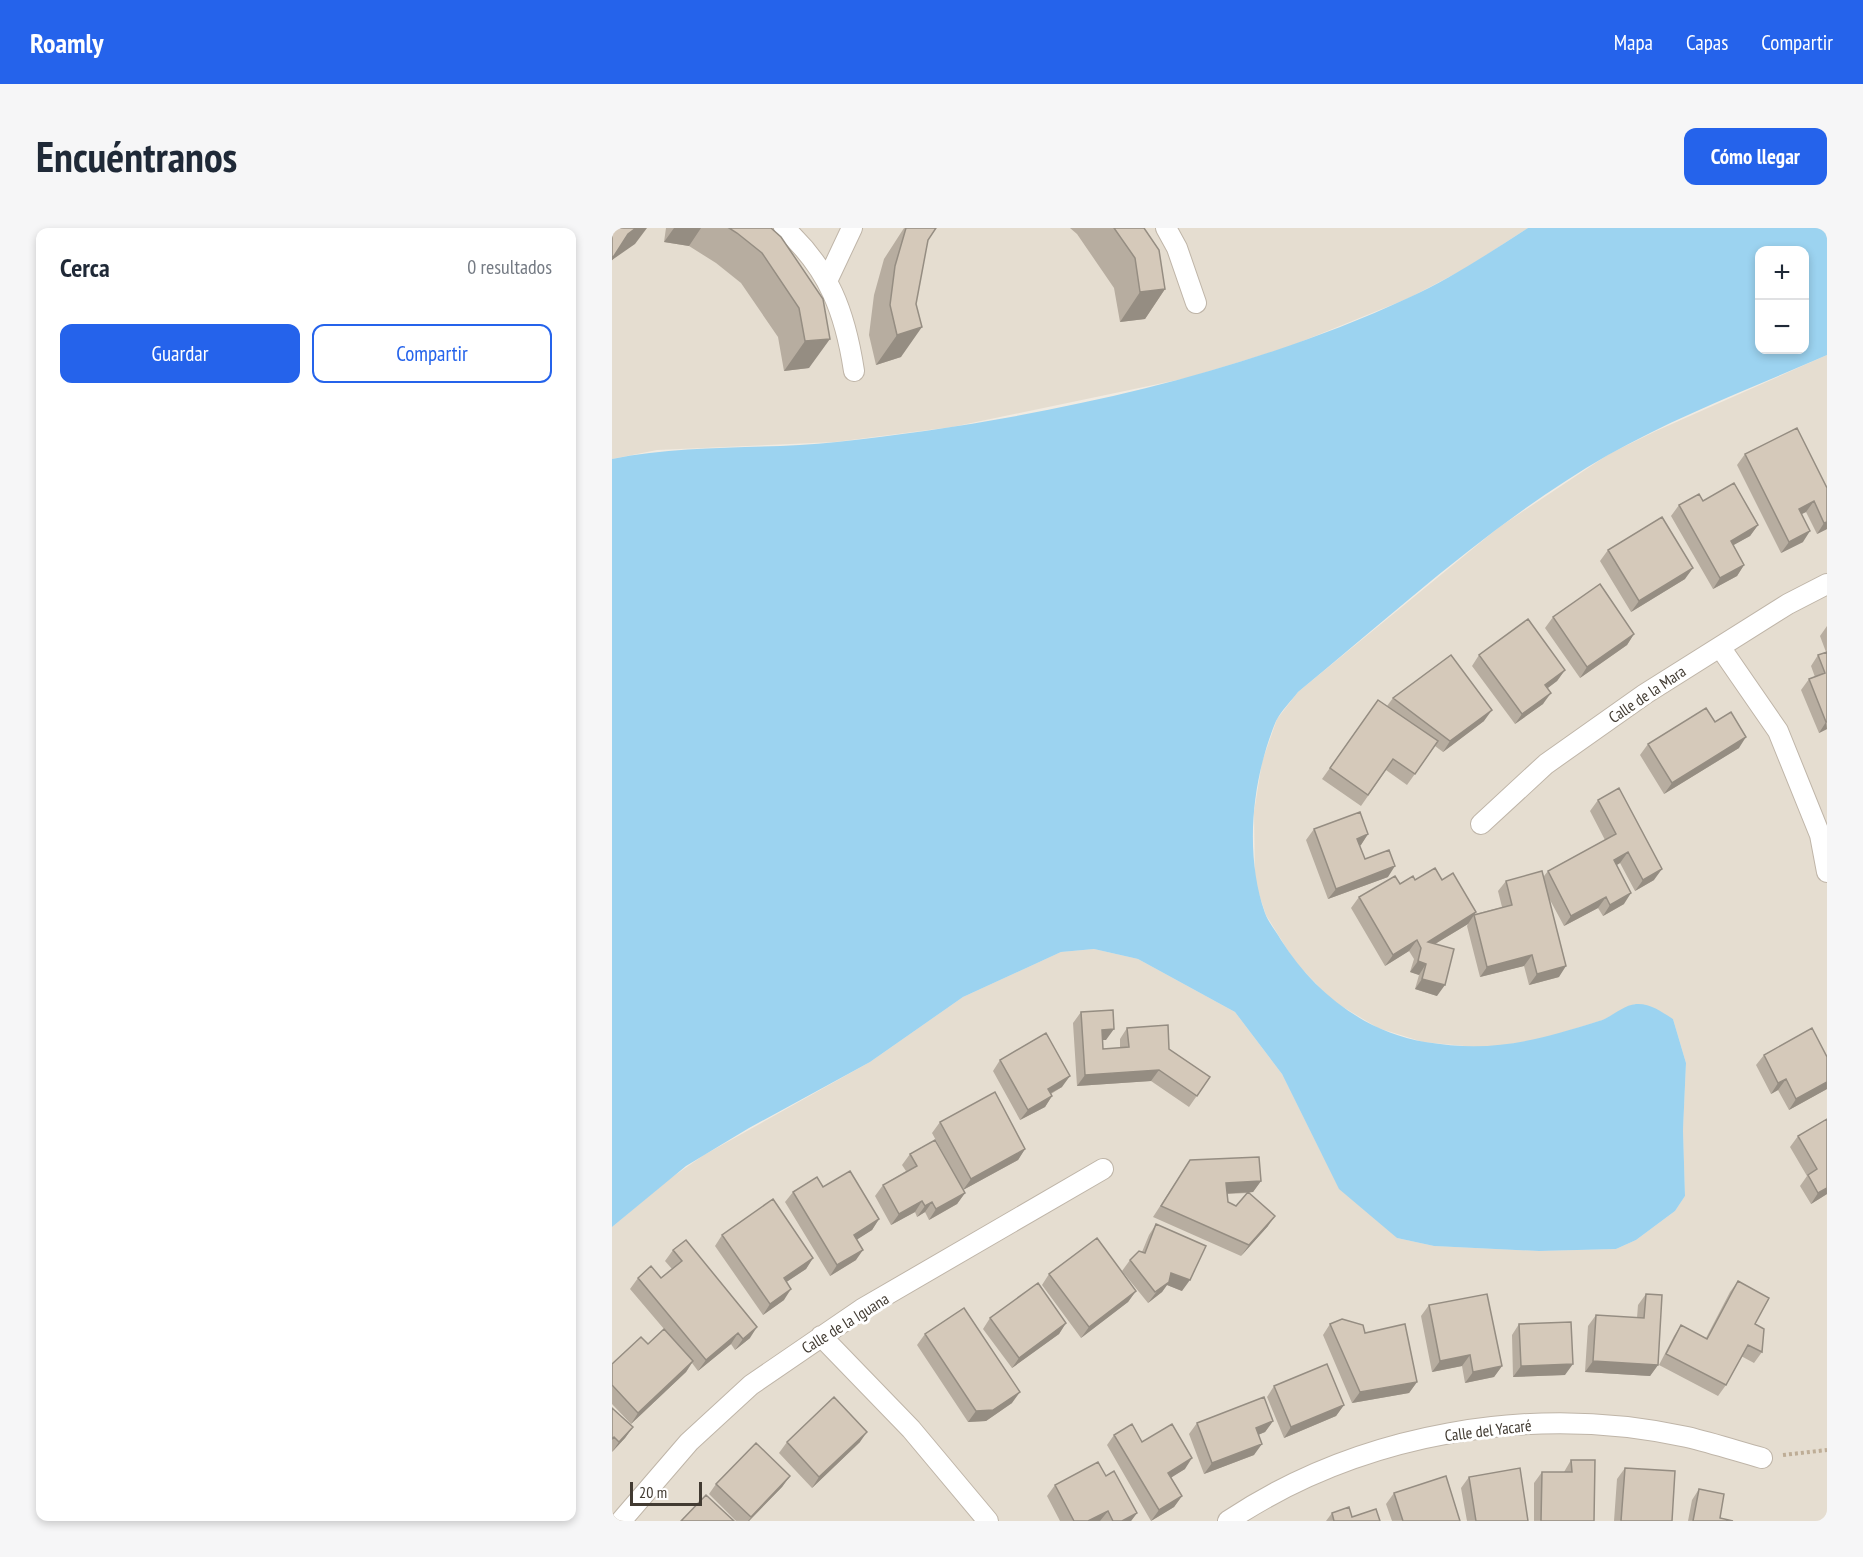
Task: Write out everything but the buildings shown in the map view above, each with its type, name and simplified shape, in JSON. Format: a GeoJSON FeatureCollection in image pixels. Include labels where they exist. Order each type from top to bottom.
{"type":"FeatureCollection","features":[{"type":"Feature","properties":{"kind":"street"},"geometry":{"type":"LineString","coordinates":[[784,228],[808,253],[827,281],[848,329],[854,371]]}},
{"type":"Feature","properties":{"kind":"street"},"geometry":{"type":"LineString","coordinates":[[827,281],[852,228]]}},
{"type":"Feature","properties":{"kind":"street"},"geometry":{"type":"LineString","coordinates":[[1166,228],[1177,248],[1196,303]]}},
{"type":"Feature","properties":{"kind":"street","name":"Calle de la Mara"},"geometry":{"type":"LineString","coordinates":[[1481,824],[1546,764],[1645,694],[1788,604],[1827,584]]}},
{"type":"Feature","properties":{"kind":"street"},"geometry":{"type":"LineString","coordinates":[[1720,647],[1778,730],[1820,835],[1827,872]]}},
{"type":"Feature","properties":{"kind":"street","name":"Calle de la Iguana"},"geometry":{"type":"LineString","coordinates":[[621,1521],[689,1442],[751,1385],[862,1309],[1103,1169]]}},
{"type":"Feature","properties":{"kind":"street"},"geometry":{"type":"LineString","coordinates":[[821,1336],[911,1429],[988,1521]]}},
{"type":"Feature","properties":{"kind":"street","name":"Calle del Yacaré"},"geometry":{"type":"LineString","coordinates":[[1228,1521],[1292,1484],[1351,1459],[1412,1441],[1478,1429],[1538,1424],[1617,1427],[1686,1437],[1762,1458]]}},
{"type":"Feature","properties":{"kind":"path"},"geometry":{"type":"LineString","coordinates":[[1762,1458],[1827,1450]]}},
{"type":"Feature","properties":{"kind":"shaded area"},"geometry":{"type":"Polygon","coordinates":[[[612,228],[1528,228],[1466,268],[1409,298],[1288,347],[1187,378],[952,427],[835,442],[657,450],[612,459],[612,228]]]}},
{"type":"Feature","properties":{"kind":"shaded area"},"geometry":{"type":"Polygon","coordinates":[[[1827,355],[1827,1521],[612,1521],[612,1227],[668,1180],[704,1155],[870,1062],[963,997],[1061,952],[1094,949],[1138,959],[1235,1012],[1282,1074],[1322,1154],[1397,1238],[1434,1246],[1539,1251],[1616,1249],[1636,1240],[1675,1211],[1685,1196],[1683,1130],[1686,1063],[1673,1019],[1635,1004],[1603,1020],[1538,1040],[1486,1048],[1423,1042],[1378,1028],[1333,1001],[1295,962],[1266,915],[1255,882],[1254,812],[1262,762],[1277,719],[1298,692],[1498,528],[1609,454],[1827,355]]]}},
{"type":"Feature","properties":{"kind":"water"},"geometry":{"type":"Polygon","coordinates":[[[1528,228],[1827,228],[1827,355],[1716,402],[1634,441],[1566,480],[1487,537],[1298,692],[1276,721],[1256,791],[1254,866],[1258,890],[1268,920],[1308,976],[1342,1006],[1361,1019],[1403,1037],[1425,1042],[1472,1046],[1514,1043],[1554,1034],[1599,1021],[1636,1004],[1651,1006],[1673,1019],[1686,1063],[1683,1130],[1685,1196],[1675,1211],[1636,1240],[1616,1249],[1539,1251],[1434,1246],[1397,1238],[1339,1189],[1282,1074],[1235,1012],[1138,959],[1094,949],[1061,952],[963,997],[870,1062],[749,1128],[686,1166],[612,1227],[612,459],[668,451],[837,442],[982,422],[1055,409],[1201,374],[1272,352],[1341,327],[1424,291],[1528,228]]]}}]}
